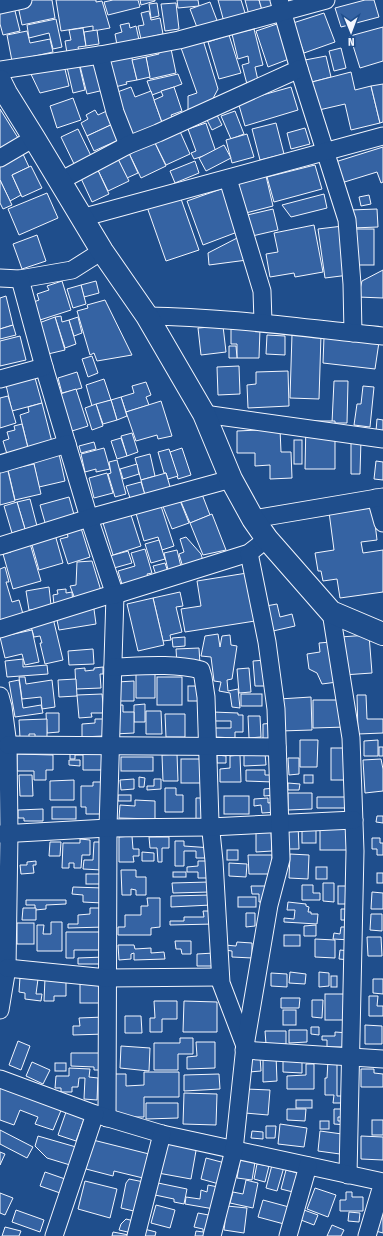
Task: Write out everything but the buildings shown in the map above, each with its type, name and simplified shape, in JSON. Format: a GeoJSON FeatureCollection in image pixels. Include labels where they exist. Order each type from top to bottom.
{"type":"FeatureCollection","features":[{"type":"Feature","properties":{"kind":"main road"},"geometry":{"type":"LineString","coordinates":[[2,91],[34,138],[102,251],[148,316],[204,414],[232,478],[253,519],[267,539],[331,612],[383,634]]}},
{"type":"Feature","properties":{"kind":"street"},"geometry":{"type":"LineString","coordinates":[[0,5],[23,0]]}},
{"type":"Feature","properties":{"kind":"street"},"geometry":{"type":"LineString","coordinates":[[0,70],[100,55],[179,40],[280,6],[326,0]]}},
{"type":"Feature","properties":{"kind":"street"},"geometry":{"type":"LineString","coordinates":[[280,6],[347,220],[352,284],[353,332]]}},
{"type":"Feature","properties":{"kind":"street"},"geometry":{"type":"LineString","coordinates":[[100,55],[114,112],[128,145]]}},
{"type":"Feature","properties":{"kind":"street"},"geometry":{"type":"LineString","coordinates":[[60,181],[128,145],[158,133],[299,68]]}},
{"type":"Feature","properties":{"kind":"street"},"geometry":{"type":"LineString","coordinates":[[81,218],[383,136]]}},
{"type":"Feature","properties":{"kind":"street"},"geometry":{"type":"LineString","coordinates":[[0,158],[34,138]]}},
{"type":"Feature","properties":{"kind":"street"},"geometry":{"type":"LineString","coordinates":[[228,178],[262,291],[263,322]]}},
{"type":"Feature","properties":{"kind":"street"},"geometry":{"type":"LineString","coordinates":[[0,278],[20,279],[72,270],[102,251]]}},
{"type":"Feature","properties":{"kind":"street"},"geometry":{"type":"LineString","coordinates":[[20,279],[88,518],[115,596],[108,828],[107,978],[101,1116],[54,1236]]}},
{"type":"Feature","properties":{"kind":"street"},"geometry":{"type":"LineString","coordinates":[[148,316],[263,322],[383,336]]}},
{"type":"Feature","properties":{"kind":"street"},"geometry":{"type":"LineString","coordinates":[[0,379],[44,367]]}},
{"type":"Feature","properties":{"kind":"street"},"geometry":{"type":"LineString","coordinates":[[204,414],[383,439]]}},
{"type":"Feature","properties":{"kind":"street"},"geometry":{"type":"LineString","coordinates":[[0,464],[67,444]]}},
{"type":"Feature","properties":{"kind":"street"},"geometry":{"type":"LineString","coordinates":[[0,546],[88,518],[232,478]]}},
{"type":"Feature","properties":{"kind":"street"},"geometry":{"type":"LineString","coordinates":[[253,519],[380,498],[383,523]]}},
{"type":"Feature","properties":{"kind":"street"},"geometry":{"type":"LineString","coordinates":[[0,629],[106,596],[115,596],[249,553],[267,539]]}},
{"type":"Feature","properties":{"kind":"street"},"geometry":{"type":"LineString","coordinates":[[212,1236],[234,1150],[244,1048],[269,905],[281,859],[276,709],[267,642],[249,553]]}},
{"type":"Feature","properties":{"kind":"street"},"geometry":{"type":"LineString","coordinates":[[331,612],[350,738],[356,851],[348,1175]]}},
{"type":"Feature","properties":{"kind":"street"},"geometry":{"type":"LineString","coordinates":[[113,667],[159,666],[201,670],[206,697],[210,827],[214,861],[220,977],[244,1048]]}},
{"type":"Feature","properties":{"kind":"street"},"geometry":{"type":"LineString","coordinates":[[0,696],[8,745],[4,942],[7,968],[0,1010]]}},
{"type":"Feature","properties":{"kind":"street"},"geometry":{"type":"LineString","coordinates":[[8,745],[277,747]]}},
{"type":"Feature","properties":{"kind":"street"},"geometry":{"type":"LineString","coordinates":[[5,834],[108,828],[210,827],[354,820]]}},
{"type":"Feature","properties":{"kind":"street"},"geometry":{"type":"LineString","coordinates":[[7,968],[107,978],[220,977]]}},
{"type":"Feature","properties":{"kind":"street"},"geometry":{"type":"LineString","coordinates":[[244,1048],[383,1059]]}},
{"type":"Feature","properties":{"kind":"street"},"geometry":{"type":"LineString","coordinates":[[0,1078],[101,1116],[162,1134],[383,1182],[368,1236]]}},
{"type":"Feature","properties":{"kind":"street"},"geometry":{"type":"LineString","coordinates":[[136,1236],[162,1134]]}},
{"type":"Feature","properties":{"kind":"street"},"geometry":{"type":"LineString","coordinates":[[288,1236],[308,1166]]}}]}
